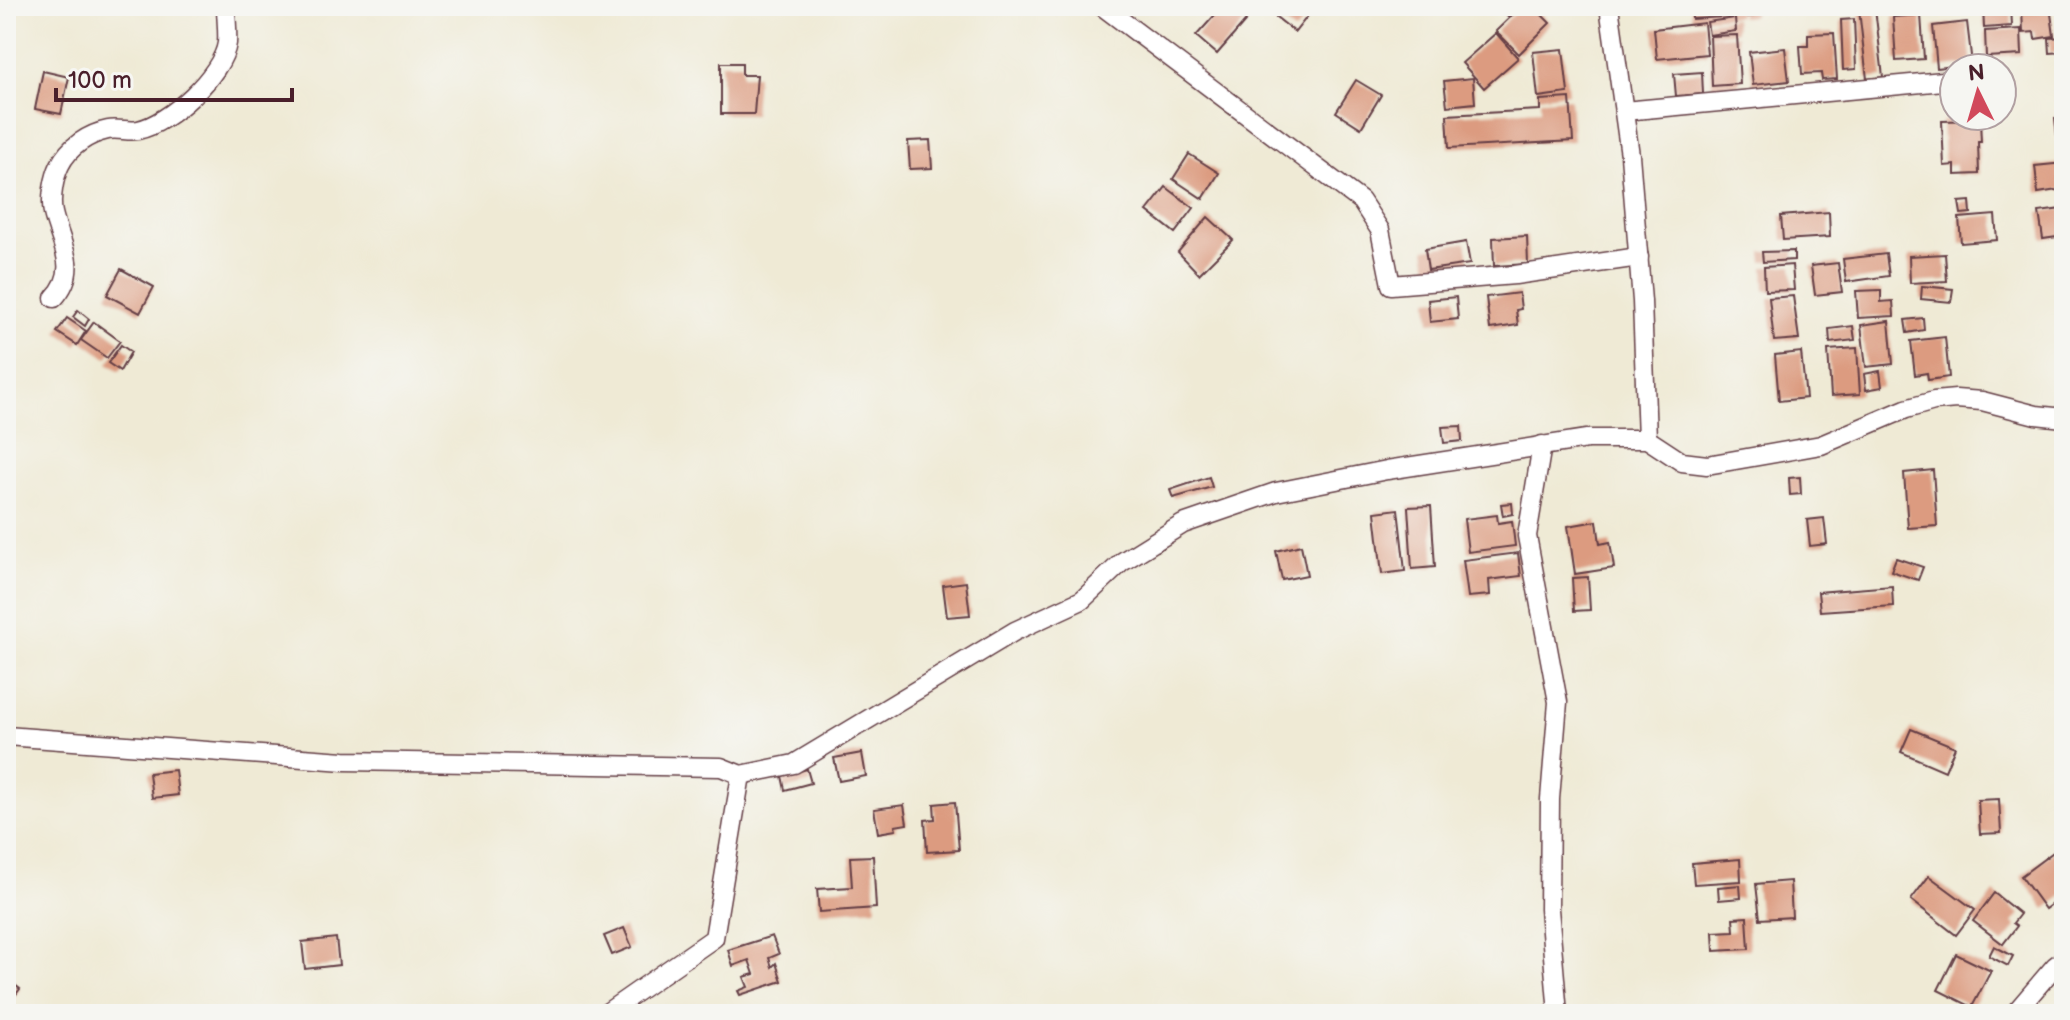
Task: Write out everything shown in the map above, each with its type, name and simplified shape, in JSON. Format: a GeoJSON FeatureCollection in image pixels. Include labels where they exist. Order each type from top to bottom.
{"type":"FeatureCollection","features":[{"type":"Feature","properties":{"kind":"street"},"geometry":{"type":"LineString","coordinates":[[54,298],[68,274],[64,241],[53,212],[59,167],[71,147],[107,130],[139,130],[163,120],[202,87],[227,44],[226,6]]}},
{"type":"Feature","properties":{"kind":"street"},"geometry":{"type":"LineString","coordinates":[[1102,6],[1361,201],[1380,230],[1391,285],[1515,275],[1639,257]]}},
{"type":"Feature","properties":{"kind":"street"},"geometry":{"type":"LineString","coordinates":[[1609,6],[1624,111],[1639,257],[1647,439]]}},
{"type":"Feature","properties":{"kind":"street"},"geometry":{"type":"LineString","coordinates":[[1624,111],[1938,82]]}},
{"type":"Feature","properties":{"kind":"street"},"geometry":{"type":"LineString","coordinates":[[6,736],[344,761],[721,767],[741,775],[794,764],[1015,631],[1082,600],[1122,562],[1183,524],[1276,492],[1387,470],[1587,439],[1647,439],[1682,462],[1707,465],[1821,445],[1906,409],[1934,401],[1982,401],[2036,415],[2064,418]]}},
{"type":"Feature","properties":{"kind":"street"},"geometry":{"type":"LineString","coordinates":[[1542,445],[1527,536],[1558,702],[1550,799],[1549,894],[1558,1014]]}},
{"type":"Feature","properties":{"kind":"street"},"geometry":{"type":"LineString","coordinates":[[605,1014],[714,938],[741,775]]}},
{"type":"Feature","properties":{"kind":"street"},"geometry":{"type":"LineString","coordinates":[[2014,1014],[2064,959]]}},
{"type":"Feature","properties":{"kind":"building"},"geometry":{"type":"Polygon","coordinates":[[[1223,6],[1241,6],[1251,15],[1217,54],[1196,36],[1223,6]]]}},
{"type":"Feature","properties":{"kind":"building"},"geometry":{"type":"Polygon","coordinates":[[[1268,6],[1310,6],[1313,9],[1295,32],[1266,9],[1268,6]]]}},
{"type":"Feature","properties":{"kind":"building"},"geometry":{"type":"Polygon","coordinates":[[[1497,6],[1519,6],[1508,17],[1497,6]]]}},
{"type":"Feature","properties":{"kind":"building"},"geometry":{"type":"Polygon","coordinates":[[[1522,6],[1533,6],[1550,23],[1519,54],[1496,31],[1522,6]]]}},
{"type":"Feature","properties":{"kind":"building"},"geometry":{"type":"Polygon","coordinates":[[[1691,6],[1738,6],[1739,16],[1692,19],[1691,6]]]}},
{"type":"Feature","properties":{"kind":"building"},"geometry":{"type":"Polygon","coordinates":[[[1740,6],[1753,6],[1754,16],[1741,17],[1740,6]]]}},
{"type":"Feature","properties":{"kind":"building"},"geometry":{"type":"Polygon","coordinates":[[[2011,6],[2012,26],[1984,28],[1983,7],[2011,6]]]}},
{"type":"Feature","properties":{"kind":"building"},"geometry":{"type":"Polygon","coordinates":[[[2022,6],[2050,6],[2054,36],[2035,39],[2034,32],[2023,33],[2022,6]]]}},
{"type":"Feature","properties":{"kind":"building"},"geometry":{"type":"Polygon","coordinates":[[[1875,8],[1883,77],[1867,79],[1859,10],[1875,8]]]}},
{"type":"Feature","properties":{"kind":"building"},"geometry":{"type":"Polygon","coordinates":[[[1921,15],[1924,59],[1896,61],[1893,17],[1921,15]]]}},
{"type":"Feature","properties":{"kind":"building"},"geometry":{"type":"Polygon","coordinates":[[[1735,18],[1736,31],[1709,35],[1707,22],[1735,18]]]}},
{"type":"Feature","properties":{"kind":"building"},"geometry":{"type":"Polygon","coordinates":[[[1854,19],[1856,69],[1843,70],[1841,20],[1854,19]]]}},
{"type":"Feature","properties":{"kind":"building"},"geometry":{"type":"Polygon","coordinates":[[[1967,22],[1971,52],[1938,52],[1937,68],[1933,26],[1967,22]]]}},
{"type":"Feature","properties":{"kind":"building"},"geometry":{"type":"Polygon","coordinates":[[[1704,23],[1707,54],[1657,59],[1654,29],[1704,23]]]}},
{"type":"Feature","properties":{"kind":"building"},"geometry":{"type":"Polygon","coordinates":[[[2021,29],[2022,55],[2018,55],[2018,52],[1986,52],[1985,31],[2021,29]]]}},
{"type":"Feature","properties":{"kind":"building"},"geometry":{"type":"Polygon","coordinates":[[[1496,33],[1518,58],[1484,88],[1462,63],[1496,33]]]}},
{"type":"Feature","properties":{"kind":"building"},"geometry":{"type":"Polygon","coordinates":[[[1834,33],[1837,79],[1822,80],[1821,73],[1802,74],[1800,46],[1808,46],[1808,34],[1834,33]]]}},
{"type":"Feature","properties":{"kind":"building"},"geometry":{"type":"Polygon","coordinates":[[[1737,35],[1740,84],[1712,86],[1710,36],[1737,35]]]}},
{"type":"Feature","properties":{"kind":"building"},"geometry":{"type":"Polygon","coordinates":[[[2064,37],[2064,52],[2050,53],[2049,38],[2064,37]]]}},
{"type":"Feature","properties":{"kind":"building"},"geometry":{"type":"Polygon","coordinates":[[[1785,48],[1789,81],[1753,85],[1749,52],[1785,48]]]}},
{"type":"Feature","properties":{"kind":"building"},"geometry":{"type":"Polygon","coordinates":[[[1563,49],[1568,93],[1538,97],[1533,52],[1563,49]]]}},
{"type":"Feature","properties":{"kind":"building"},"geometry":{"type":"Polygon","coordinates":[[[721,63],[742,63],[742,75],[757,75],[754,114],[721,114],[721,63]]]}},
{"type":"Feature","properties":{"kind":"building"},"geometry":{"type":"Polygon","coordinates":[[[43,71],[69,77],[61,114],[35,109],[43,71]]]}},
{"type":"Feature","properties":{"kind":"building"},"geometry":{"type":"Polygon","coordinates":[[[1702,72],[1703,94],[1676,96],[1674,74],[1702,72]]]}},
{"type":"Feature","properties":{"kind":"building"},"geometry":{"type":"Polygon","coordinates":[[[1473,78],[1475,103],[1447,106],[1444,81],[1473,78]]]}},
{"type":"Feature","properties":{"kind":"building"},"geometry":{"type":"Polygon","coordinates":[[[1356,80],[1381,95],[1361,128],[1336,112],[1356,80]]]}},
{"type":"Feature","properties":{"kind":"building"},"geometry":{"type":"Polygon","coordinates":[[[1570,98],[1573,141],[1449,148],[1447,115],[1540,110],[1540,100],[1570,98]]]}},
{"type":"Feature","properties":{"kind":"building"},"geometry":{"type":"Polygon","coordinates":[[[2064,117],[2064,154],[2059,154],[2055,118],[2064,117]]]}},
{"type":"Feature","properties":{"kind":"building"},"geometry":{"type":"Polygon","coordinates":[[[1942,132],[1981,132],[1979,174],[1955,175],[1955,165],[1944,166],[1942,132]]]}},
{"type":"Feature","properties":{"kind":"building"},"geometry":{"type":"Polygon","coordinates":[[[930,140],[932,168],[910,169],[908,141],[930,140]]]}},
{"type":"Feature","properties":{"kind":"building"},"geometry":{"type":"Polygon","coordinates":[[[1189,154],[1219,173],[1203,199],[1173,179],[1189,154]]]}},
{"type":"Feature","properties":{"kind":"building"},"geometry":{"type":"Polygon","coordinates":[[[2064,163],[2064,189],[2038,193],[2035,166],[2064,163]]]}},
{"type":"Feature","properties":{"kind":"building"},"geometry":{"type":"Polygon","coordinates":[[[1166,187],[1194,208],[1175,233],[1147,211],[1166,187]]]}},
{"type":"Feature","properties":{"kind":"building"},"geometry":{"type":"Polygon","coordinates":[[[1970,201],[1971,213],[1961,214],[1959,202],[1970,201]]]}},
{"type":"Feature","properties":{"kind":"building"},"geometry":{"type":"Polygon","coordinates":[[[2062,209],[2064,236],[2043,239],[2039,212],[2062,209]]]}},
{"type":"Feature","properties":{"kind":"building"},"geometry":{"type":"Polygon","coordinates":[[[1829,212],[1830,237],[1783,240],[1781,216],[1829,212]]]}},
{"type":"Feature","properties":{"kind":"building"},"geometry":{"type":"Polygon","coordinates":[[[1995,215],[1997,240],[1961,243],[1959,218],[1995,215]]]}},
{"type":"Feature","properties":{"kind":"building"},"geometry":{"type":"Polygon","coordinates":[[[1208,217],[1233,240],[1199,274],[1178,252],[1208,217]]]}},
{"type":"Feature","properties":{"kind":"building"},"geometry":{"type":"Polygon","coordinates":[[[1527,236],[1528,264],[1494,266],[1493,238],[1527,236]]]}},
{"type":"Feature","properties":{"kind":"building"},"geometry":{"type":"Polygon","coordinates":[[[1466,242],[1470,264],[1428,270],[1425,249],[1466,242]]]}},
{"type":"Feature","properties":{"kind":"building"},"geometry":{"type":"Polygon","coordinates":[[[1794,251],[1794,260],[1763,262],[1762,252],[1794,251]]]}},
{"type":"Feature","properties":{"kind":"building"},"geometry":{"type":"Polygon","coordinates":[[[1886,254],[1889,276],[1846,282],[1843,259],[1886,254]]]}},
{"type":"Feature","properties":{"kind":"building"},"geometry":{"type":"Polygon","coordinates":[[[1945,254],[1947,281],[1910,283],[1909,256],[1945,254]]]}},
{"type":"Feature","properties":{"kind":"building"},"geometry":{"type":"Polygon","coordinates":[[[1838,263],[1842,292],[1815,295],[1811,266],[1838,263]]]}},
{"type":"Feature","properties":{"kind":"building"},"geometry":{"type":"Polygon","coordinates":[[[1792,265],[1794,290],[1765,291],[1764,267],[1792,265]]]}},
{"type":"Feature","properties":{"kind":"building"},"geometry":{"type":"Polygon","coordinates":[[[121,269],[154,287],[140,313],[107,295],[121,269]]]}},
{"type":"Feature","properties":{"kind":"building"},"geometry":{"type":"Polygon","coordinates":[[[1922,286],[1953,289],[1951,302],[1921,299],[1922,286]]]}},
{"type":"Feature","properties":{"kind":"building"},"geometry":{"type":"Polygon","coordinates":[[[1881,290],[1881,302],[1893,301],[1894,316],[1858,318],[1856,291],[1881,290]]]}},
{"type":"Feature","properties":{"kind":"building"},"geometry":{"type":"Polygon","coordinates":[[[1519,293],[1521,309],[1516,310],[1518,325],[1490,329],[1486,297],[1519,293]]]}},
{"type":"Feature","properties":{"kind":"building"},"geometry":{"type":"Polygon","coordinates":[[[1793,296],[1799,339],[1774,341],[1769,298],[1793,296]]]}},
{"type":"Feature","properties":{"kind":"building"},"geometry":{"type":"Polygon","coordinates":[[[1456,297],[1458,319],[1430,322],[1428,300],[1456,297]]]}},
{"type":"Feature","properties":{"kind":"building"},"geometry":{"type":"Polygon","coordinates":[[[78,310],[89,319],[85,326],[73,317],[78,310]]]}},
{"type":"Feature","properties":{"kind":"building"},"geometry":{"type":"Polygon","coordinates":[[[67,318],[86,331],[77,345],[57,332],[67,318]]]}},
{"type":"Feature","properties":{"kind":"building"},"geometry":{"type":"Polygon","coordinates":[[[1923,318],[1924,330],[1907,333],[1905,320],[1923,318]]]}},
{"type":"Feature","properties":{"kind":"building"},"geometry":{"type":"Polygon","coordinates":[[[1889,321],[1893,364],[1866,367],[1861,325],[1889,321]]]}},
{"type":"Feature","properties":{"kind":"building"},"geometry":{"type":"Polygon","coordinates":[[[94,322],[120,341],[107,358],[81,340],[94,322]]]}},
{"type":"Feature","properties":{"kind":"building"},"geometry":{"type":"Polygon","coordinates":[[[1853,326],[1855,340],[1830,343],[1829,329],[1853,326]]]}},
{"type":"Feature","properties":{"kind":"building"},"geometry":{"type":"Polygon","coordinates":[[[1945,337],[1949,377],[1928,380],[1927,373],[1915,375],[1911,341],[1945,337]]]}},
{"type":"Feature","properties":{"kind":"building"},"geometry":{"type":"Polygon","coordinates":[[[121,345],[131,352],[120,371],[108,363],[121,345]]]}},
{"type":"Feature","properties":{"kind":"building"},"geometry":{"type":"Polygon","coordinates":[[[1857,348],[1860,394],[1831,396],[1828,350],[1857,348]]]}},
{"type":"Feature","properties":{"kind":"building"},"geometry":{"type":"Polygon","coordinates":[[[1801,352],[1806,398],[1779,401],[1775,355],[1801,352]]]}},
{"type":"Feature","properties":{"kind":"building"},"geometry":{"type":"Polygon","coordinates":[[[1880,371],[1882,387],[1866,390],[1864,374],[1880,371]]]}},
{"type":"Feature","properties":{"kind":"building"},"geometry":{"type":"Polygon","coordinates":[[[1461,426],[1462,441],[1444,443],[1442,427],[1461,426]]]}},
{"type":"Feature","properties":{"kind":"building"},"geometry":{"type":"Polygon","coordinates":[[[1933,470],[1937,526],[1908,528],[1904,473],[1933,470]]]}},
{"type":"Feature","properties":{"kind":"building"},"geometry":{"type":"Polygon","coordinates":[[[1209,477],[1212,487],[1173,498],[1170,490],[1209,477]]]}},
{"type":"Feature","properties":{"kind":"building"},"geometry":{"type":"Polygon","coordinates":[[[1800,477],[1801,494],[1790,495],[1789,478],[1800,477]]]}},
{"type":"Feature","properties":{"kind":"building"},"geometry":{"type":"Polygon","coordinates":[[[1512,503],[1513,514],[1503,516],[1501,504],[1512,503]]]}},
{"type":"Feature","properties":{"kind":"building"},"geometry":{"type":"Polygon","coordinates":[[[1431,506],[1435,567],[1412,569],[1408,507],[1431,506]]]}},
{"type":"Feature","properties":{"kind":"building"},"geometry":{"type":"Polygon","coordinates":[[[1398,509],[1405,571],[1382,574],[1375,512],[1398,509]]]}},
{"type":"Feature","properties":{"kind":"building"},"geometry":{"type":"Polygon","coordinates":[[[1497,515],[1498,523],[1512,521],[1515,546],[1468,552],[1464,519],[1497,515]]]}},
{"type":"Feature","properties":{"kind":"building"},"geometry":{"type":"Polygon","coordinates":[[[1824,518],[1827,544],[1810,546],[1807,520],[1824,518]]]}},
{"type":"Feature","properties":{"kind":"building"},"geometry":{"type":"Polygon","coordinates":[[[1597,521],[1600,544],[1610,542],[1614,568],[1575,574],[1568,526],[1597,521]]]}},
{"type":"Feature","properties":{"kind":"building"},"geometry":{"type":"Polygon","coordinates":[[[1301,545],[1307,575],[1282,580],[1276,551],[1301,545]]]}},
{"type":"Feature","properties":{"kind":"building"},"geometry":{"type":"Polygon","coordinates":[[[1518,553],[1521,576],[1489,580],[1490,595],[1468,597],[1463,560],[1518,553]]]}},
{"type":"Feature","properties":{"kind":"building"},"geometry":{"type":"Polygon","coordinates":[[[1896,558],[1923,567],[1918,580],[1891,571],[1896,558]]]}},
{"type":"Feature","properties":{"kind":"building"},"geometry":{"type":"Polygon","coordinates":[[[1588,577],[1590,610],[1574,611],[1572,578],[1588,577]]]}},
{"type":"Feature","properties":{"kind":"building"},"geometry":{"type":"Polygon","coordinates":[[[966,582],[970,615],[947,617],[943,585],[966,582]]]}},
{"type":"Feature","properties":{"kind":"building"},"geometry":{"type":"Polygon","coordinates":[[[1892,586],[1893,606],[1820,611],[1818,592],[1892,586]]]}},
{"type":"Feature","properties":{"kind":"building"},"geometry":{"type":"Polygon","coordinates":[[[1911,729],[1955,747],[1945,771],[1901,752],[1911,729]]]}},
{"type":"Feature","properties":{"kind":"building"},"geometry":{"type":"Polygon","coordinates":[[[862,753],[866,776],[839,781],[834,758],[862,753]]]}},
{"type":"Feature","properties":{"kind":"building"},"geometry":{"type":"Polygon","coordinates":[[[807,769],[811,783],[785,790],[782,776],[807,769]]]}},
{"type":"Feature","properties":{"kind":"building"},"geometry":{"type":"Polygon","coordinates":[[[175,770],[178,795],[152,798],[149,773],[175,770]]]}},
{"type":"Feature","properties":{"kind":"building"},"geometry":{"type":"Polygon","coordinates":[[[1999,799],[2001,833],[1980,834],[1978,800],[1999,799]]]}},
{"type":"Feature","properties":{"kind":"building"},"geometry":{"type":"Polygon","coordinates":[[[955,802],[959,850],[927,852],[925,820],[935,819],[934,804],[955,802]]]}},
{"type":"Feature","properties":{"kind":"building"},"geometry":{"type":"Polygon","coordinates":[[[904,805],[907,824],[895,826],[896,830],[878,833],[874,809],[904,805]]]}},
{"type":"Feature","properties":{"kind":"building"},"geometry":{"type":"Polygon","coordinates":[[[2064,844],[2064,878],[2059,882],[2064,895],[2045,909],[2021,876],[2064,844]]]}},
{"type":"Feature","properties":{"kind":"building"},"geometry":{"type":"Polygon","coordinates":[[[873,856],[876,908],[819,912],[817,889],[852,887],[850,857],[873,856]]]}},
{"type":"Feature","properties":{"kind":"building"},"geometry":{"type":"Polygon","coordinates":[[[1740,859],[1741,881],[1694,884],[1692,863],[1740,859]]]}},
{"type":"Feature","properties":{"kind":"building"},"geometry":{"type":"Polygon","coordinates":[[[1929,876],[1975,910],[1956,935],[1911,900],[1929,876]]]}},
{"type":"Feature","properties":{"kind":"building"},"geometry":{"type":"Polygon","coordinates":[[[1790,881],[1792,917],[1760,919],[1756,884],[1790,881]]]}},
{"type":"Feature","properties":{"kind":"building"},"geometry":{"type":"Polygon","coordinates":[[[1740,885],[1741,898],[1719,900],[1718,887],[1740,885]]]}},
{"type":"Feature","properties":{"kind":"building"},"geometry":{"type":"Polygon","coordinates":[[[1994,893],[2020,914],[2013,923],[2017,926],[2003,944],[1973,921],[1994,893]]]}},
{"type":"Feature","properties":{"kind":"building"},"geometry":{"type":"Polygon","coordinates":[[[1747,917],[1749,949],[1714,951],[1713,932],[1734,931],[1733,918],[1747,917]]]}},
{"type":"Feature","properties":{"kind":"building"},"geometry":{"type":"Polygon","coordinates":[[[624,928],[632,947],[612,955],[604,936],[624,928]]]}},
{"type":"Feature","properties":{"kind":"building"},"geometry":{"type":"Polygon","coordinates":[[[772,936],[779,954],[769,958],[772,967],[776,963],[782,981],[740,995],[738,991],[748,987],[744,977],[754,974],[749,960],[733,966],[728,950],[772,936]]]}},
{"type":"Feature","properties":{"kind":"building"},"geometry":{"type":"Polygon","coordinates":[[[336,938],[339,965],[305,969],[302,942],[336,938]]]}},
{"type":"Feature","properties":{"kind":"building"},"geometry":{"type":"Polygon","coordinates":[[[1994,946],[2013,956],[2008,966],[1989,956],[1994,946]]]}},
{"type":"Feature","properties":{"kind":"building"},"geometry":{"type":"Polygon","coordinates":[[[1956,954],[1991,971],[1972,1007],[1938,990],[1956,954]]]}},
{"type":"Feature","properties":{"kind":"building"},"geometry":{"type":"Polygon","coordinates":[[[6,978],[20,989],[6,1007],[6,978]]]}}]}
